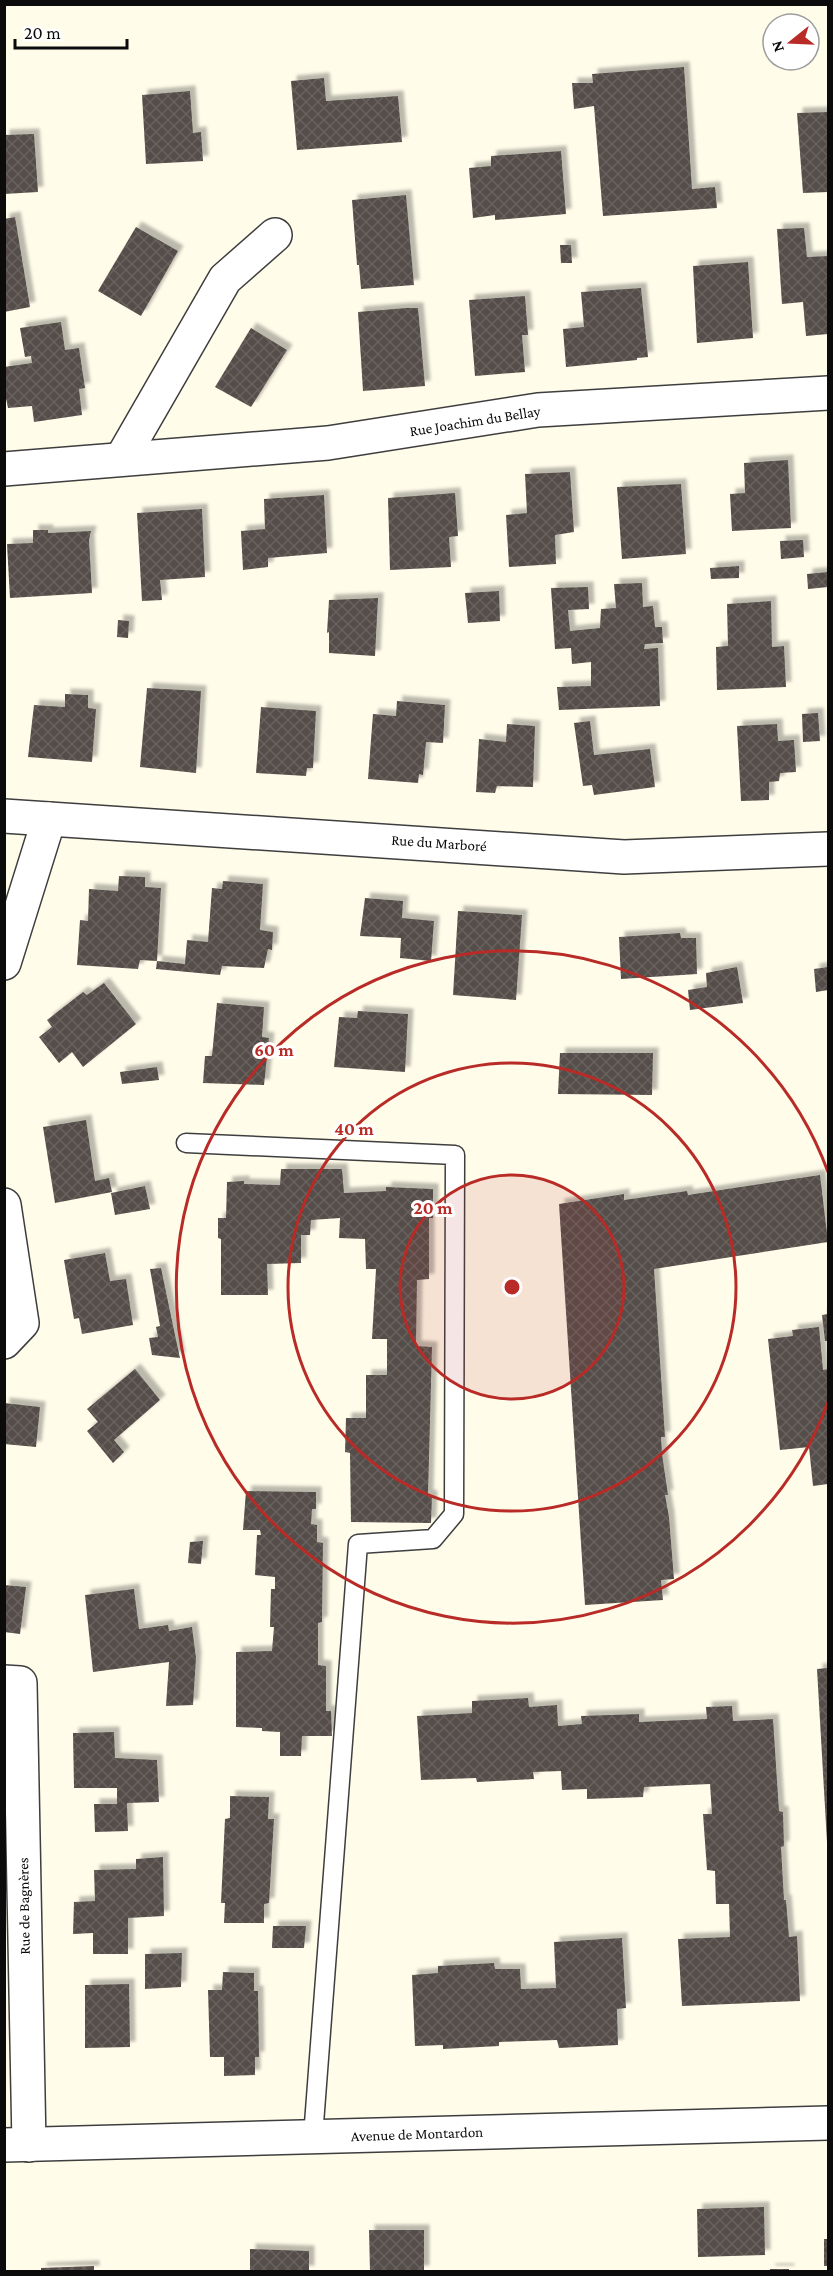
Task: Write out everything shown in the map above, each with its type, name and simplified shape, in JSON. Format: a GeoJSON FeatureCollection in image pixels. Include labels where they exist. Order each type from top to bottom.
{"type":"FeatureCollection","features":[{"type":"Feature","properties":{"kind":"street"},"geometry":{"type":"LineString","coordinates":[[122,458],[225,279],[275,235]]}},
{"type":"Feature","properties":{"kind":"street","name":"Rue Joachim du Bellay"},"geometry":{"type":"LineString","coordinates":[[4,469],[328,443],[538,410],[828,393]]}},
{"type":"Feature","properties":{"kind":"street","name":"Rue du Marboré"},"geometry":{"type":"LineString","coordinates":[[4,816],[624,857],[828,849]]}},
{"type":"Feature","properties":{"kind":"street"},"geometry":{"type":"LineString","coordinates":[[4,963],[49,819]]}},
{"type":"Feature","properties":{"kind":"street"},"geometry":{"type":"LineString","coordinates":[[4,1205],[22,1323],[4,1342]]}},
{"type":"Feature","properties":{"kind":"street","name":"Rue de Bagnères"},"geometry":{"type":"LineString","coordinates":[[4,1682],[20,1683],[16,2145]]}},
{"type":"Feature","properties":{"kind":"street","name":"Avenue de Montardon"},"geometry":{"type":"LineString","coordinates":[[16,2145],[828,2123]]}},
{"type":"Feature","properties":{"kind":"lane"},"geometry":{"type":"LineString","coordinates":[[186,1143],[455,1155],[454,1514],[433,1539],[358,1544],[314,2137]]}},
{"type":"Feature","properties":{"kind":"building"},"geometry":{"type":"Polygon","coordinates":[[[684,67],[692,189],[715,187],[717,208],[603,216],[594,106],[574,109],[572,83],[593,83],[592,74],[684,67]]]}},
{"type":"Feature","properties":{"kind":"building"},"geometry":{"type":"Polygon","coordinates":[[[324,78],[326,101],[398,96],[402,142],[297,150],[291,81],[324,78]]]}},
{"type":"Feature","properties":{"kind":"building"},"geometry":{"type":"Polygon","coordinates":[[[190,91],[193,133],[201,132],[203,161],[146,164],[142,95],[190,91]]]}},
{"type":"Feature","properties":{"kind":"building"},"geometry":{"type":"Polygon","coordinates":[[[828,112],[828,192],[803,193],[797,113],[828,112]]]}},
{"type":"Feature","properties":{"kind":"building"},"geometry":{"type":"Polygon","coordinates":[[[34,134],[38,192],[4,194],[4,135],[34,134]]]}},
{"type":"Feature","properties":{"kind":"building"},"geometry":{"type":"Polygon","coordinates":[[[561,151],[566,214],[495,220],[495,215],[473,218],[469,168],[491,166],[491,156],[561,151]]]}},
{"type":"Feature","properties":{"kind":"building"},"geometry":{"type":"Polygon","coordinates":[[[406,195],[414,285],[361,289],[352,200],[406,195]]]}},
{"type":"Feature","properties":{"kind":"building"},"geometry":{"type":"Polygon","coordinates":[[[15,217],[30,307],[4,312],[4,219],[15,217]]]}},
{"type":"Feature","properties":{"kind":"building"},"geometry":{"type":"Polygon","coordinates":[[[136,227],[178,251],[141,316],[98,291],[136,227]]]}},
{"type":"Feature","properties":{"kind":"building"},"geometry":{"type":"Polygon","coordinates":[[[804,228],[807,257],[828,256],[828,334],[806,336],[803,302],[782,304],[777,229],[804,228]]]}},
{"type":"Feature","properties":{"kind":"building"},"geometry":{"type":"Polygon","coordinates":[[[560,245],[571,245],[572,263],[561,263],[560,245]]]}},
{"type":"Feature","properties":{"kind":"building"},"geometry":{"type":"Polygon","coordinates":[[[748,262],[753,338],[697,343],[693,266],[748,262]]]}},
{"type":"Feature","properties":{"kind":"building"},"geometry":{"type":"Polygon","coordinates":[[[641,288],[648,357],[566,367],[563,329],[584,327],[581,292],[641,288]]]}},
{"type":"Feature","properties":{"kind":"building"},"geometry":{"type":"Polygon","coordinates":[[[525,296],[528,335],[522,335],[525,372],[475,376],[469,300],[525,296]]]}},
{"type":"Feature","properties":{"kind":"building"},"geometry":{"type":"Polygon","coordinates":[[[418,308],[425,386],[363,391],[358,312],[418,308]]]}},
{"type":"Feature","properties":{"kind":"building"},"geometry":{"type":"Polygon","coordinates":[[[61,322],[65,350],[79,348],[85,388],[79,389],[82,415],[34,422],[32,406],[8,408],[4,389],[4,367],[32,363],[31,356],[25,357],[20,328],[61,322]]]}},
{"type":"Feature","properties":{"kind":"building"},"geometry":{"type":"Polygon","coordinates":[[[251,328],[287,350],[251,407],[215,387],[251,328]]]}},
{"type":"Feature","properties":{"kind":"building"},"geometry":{"type":"Polygon","coordinates":[[[788,460],[791,528],[732,531],[730,494],[745,493],[744,463],[788,460]]]}},
{"type":"Feature","properties":{"kind":"building"},"geometry":{"type":"Polygon","coordinates":[[[570,472],[574,532],[555,535],[556,564],[509,567],[506,515],[527,513],[525,474],[570,472]]]}},
{"type":"Feature","properties":{"kind":"building"},"geometry":{"type":"Polygon","coordinates":[[[681,484],[686,554],[622,559],[617,487],[681,484]]]}},
{"type":"Feature","properties":{"kind":"building"},"geometry":{"type":"Polygon","coordinates":[[[455,493],[458,536],[449,537],[451,567],[390,570],[388,498],[455,493]]]}},
{"type":"Feature","properties":{"kind":"building"},"geometry":{"type":"Polygon","coordinates":[[[324,495],[327,553],[268,558],[268,567],[243,570],[241,531],[265,529],[264,499],[324,495]]]}},
{"type":"Feature","properties":{"kind":"building"},"geometry":{"type":"Polygon","coordinates":[[[202,509],[205,577],[160,580],[162,600],[142,601],[137,513],[202,509]]]}},
{"type":"Feature","properties":{"kind":"building"},"geometry":{"type":"Polygon","coordinates":[[[33,530],[48,530],[48,533],[91,531],[89,540],[92,593],[10,598],[7,544],[33,543],[33,530]]]}},
{"type":"Feature","properties":{"kind":"building"},"geometry":{"type":"Polygon","coordinates":[[[803,540],[804,557],[781,559],[780,541],[803,540]]]}},
{"type":"Feature","properties":{"kind":"building"},"geometry":{"type":"Polygon","coordinates":[[[739,566],[739,578],[711,579],[710,568],[739,566]]]}},
{"type":"Feature","properties":{"kind":"building"},"geometry":{"type":"Polygon","coordinates":[[[828,572],[828,587],[808,589],[807,574],[828,572]]]}},
{"type":"Feature","properties":{"kind":"building"},"geometry":{"type":"Polygon","coordinates":[[[642,583],[643,607],[653,606],[655,627],[662,627],[663,643],[645,644],[644,649],[658,648],[660,706],[559,710],[557,687],[591,686],[591,662],[572,664],[571,648],[555,649],[551,588],[588,587],[589,609],[568,610],[570,631],[600,628],[601,609],[616,608],[614,584],[642,583]]]}},
{"type":"Feature","properties":{"kind":"building"},"geometry":{"type":"Polygon","coordinates":[[[499,591],[500,621],[468,623],[465,593],[499,591]]]}},
{"type":"Feature","properties":{"kind":"building"},"geometry":{"type":"Polygon","coordinates":[[[378,598],[375,656],[329,653],[329,632],[327,633],[329,600],[378,598]]]}},
{"type":"Feature","properties":{"kind":"building"},"geometry":{"type":"Polygon","coordinates":[[[771,601],[772,647],[784,646],[786,687],[717,690],[716,647],[728,646],[727,604],[771,601]]]}},
{"type":"Feature","properties":{"kind":"building"},"geometry":{"type":"Polygon","coordinates":[[[118,620],[129,621],[128,638],[117,637],[118,620]]]}},
{"type":"Feature","properties":{"kind":"building"},"geometry":{"type":"Polygon","coordinates":[[[147,688],[201,691],[196,773],[140,767],[147,688]]]}},
{"type":"Feature","properties":{"kind":"building"},"geometry":{"type":"Polygon","coordinates":[[[65,694],[88,695],[88,708],[96,709],[92,762],[28,757],[34,705],[65,707],[65,694]]]}},
{"type":"Feature","properties":{"kind":"building"},"geometry":{"type":"Polygon","coordinates":[[[397,701],[445,705],[443,743],[426,742],[423,775],[419,774],[418,783],[368,779],[373,714],[396,716],[397,701]]]}},
{"type":"Feature","properties":{"kind":"building"},"geometry":{"type":"Polygon","coordinates":[[[261,707],[316,711],[313,768],[307,768],[306,776],[256,773],[261,707]]]}},
{"type":"Feature","properties":{"kind":"building"},"geometry":{"type":"Polygon","coordinates":[[[818,713],[820,741],[803,742],[802,714],[818,713]]]}},
{"type":"Feature","properties":{"kind":"building"},"geometry":{"type":"Polygon","coordinates":[[[590,721],[594,755],[650,749],[655,787],[594,795],[592,785],[583,786],[574,723],[590,721]]]}},
{"type":"Feature","properties":{"kind":"building"},"geometry":{"type":"Polygon","coordinates":[[[507,724],[535,726],[533,787],[497,786],[495,793],[476,792],[479,739],[506,742],[507,724]]]}},
{"type":"Feature","properties":{"kind":"building"},"geometry":{"type":"Polygon","coordinates":[[[777,724],[778,741],[794,740],[796,772],[780,773],[779,781],[769,782],[769,800],[741,801],[737,726],[777,724]]]}},
{"type":"Feature","properties":{"kind":"building"},"geometry":{"type":"Polygon","coordinates":[[[119,876],[145,877],[145,887],[161,888],[157,961],[140,960],[138,969],[77,965],[80,920],[88,921],[89,889],[118,891],[119,876]]]}},
{"type":"Feature","properties":{"kind":"building"},"geometry":{"type":"Polygon","coordinates":[[[223,881],[263,884],[260,930],[273,932],[272,950],[268,949],[264,968],[222,966],[220,975],[156,969],[157,961],[185,964],[187,940],[208,942],[212,888],[222,889],[223,881]]]}},
{"type":"Feature","properties":{"kind":"building"},"geometry":{"type":"Polygon","coordinates":[[[365,898],[403,901],[402,918],[434,921],[431,961],[400,958],[401,938],[360,936],[365,898]]]}},
{"type":"Feature","properties":{"kind":"building"},"geometry":{"type":"Polygon","coordinates":[[[458,911],[522,915],[516,1000],[453,995],[458,911]]]}},
{"type":"Feature","properties":{"kind":"building"},"geometry":{"type":"Polygon","coordinates":[[[680,933],[681,938],[696,938],[697,974],[621,979],[619,937],[680,933]]]}},
{"type":"Feature","properties":{"kind":"building"},"geometry":{"type":"Polygon","coordinates":[[[737,967],[743,1003],[690,1010],[688,990],[707,987],[706,973],[737,967]]]}},
{"type":"Feature","properties":{"kind":"building"},"geometry":{"type":"Polygon","coordinates":[[[828,967],[828,990],[816,992],[814,969],[828,967]]]}},
{"type":"Feature","properties":{"kind":"building"},"geometry":{"type":"Polygon","coordinates":[[[104,983],[136,1024],[83,1067],[72,1052],[59,1063],[39,1037],[52,1027],[47,1020],[83,992],[87,995],[104,983]]]}},
{"type":"Feature","properties":{"kind":"building"},"geometry":{"type":"Polygon","coordinates":[[[217,1003],[264,1007],[262,1037],[269,1038],[264,1085],[203,1083],[205,1056],[212,1056],[217,1003]]]}},
{"type":"Feature","properties":{"kind":"building"},"geometry":{"type":"Polygon","coordinates":[[[358,1011],[408,1014],[405,1072],[334,1067],[339,1017],[357,1018],[358,1011]]]}},
{"type":"Feature","properties":{"kind":"building"},"geometry":{"type":"Polygon","coordinates":[[[560,1053],[653,1053],[652,1095],[558,1094],[560,1053]]]}},
{"type":"Feature","properties":{"kind":"building"},"geometry":{"type":"Polygon","coordinates":[[[157,1067],[159,1080],[122,1084],[120,1072],[157,1067]]]}},
{"type":"Feature","properties":{"kind":"building"},"geometry":{"type":"Polygon","coordinates":[[[86,1120],[95,1181],[109,1178],[112,1192],[55,1203],[43,1127],[86,1120]]]}},
{"type":"Feature","properties":{"kind":"building"},"geometry":{"type":"Polygon","coordinates":[[[281,1169],[342,1169],[344,1193],[386,1191],[386,1187],[433,1189],[433,1218],[429,1218],[429,1279],[417,1280],[416,1346],[432,1347],[428,1495],[432,1496],[431,1523],[351,1522],[350,1453],[345,1452],[346,1418],[366,1418],[366,1375],[387,1375],[387,1339],[372,1339],[376,1269],[366,1269],[365,1239],[339,1238],[340,1218],[311,1220],[310,1235],[301,1235],[301,1263],[267,1264],[268,1295],[221,1295],[221,1239],[218,1238],[218,1218],[226,1218],[227,1182],[244,1181],[244,1184],[280,1185],[281,1169]]]}},
{"type":"Feature","properties":{"kind":"building"},"geometry":{"type":"Polygon","coordinates":[[[820,1175],[828,1242],[654,1269],[665,1437],[661,1437],[662,1454],[668,1495],[665,1495],[674,1579],[661,1580],[663,1600],[585,1605],[559,1204],[624,1194],[624,1200],[687,1191],[688,1195],[820,1175]]]}},
{"type":"Feature","properties":{"kind":"building"},"geometry":{"type":"Polygon","coordinates":[[[145,1186],[150,1209],[115,1215],[111,1193],[145,1186]]]}},
{"type":"Feature","properties":{"kind":"building"},"geometry":{"type":"Polygon","coordinates":[[[105,1253],[110,1281],[126,1279],[133,1325],[82,1334],[79,1318],[74,1319],[64,1260],[105,1253]]]}},
{"type":"Feature","properties":{"kind":"building"},"geometry":{"type":"Polygon","coordinates":[[[161,1268],[180,1358],[152,1355],[149,1338],[158,1337],[156,1327],[160,1326],[150,1269],[161,1268]]]}},
{"type":"Feature","properties":{"kind":"building"},"geometry":{"type":"Polygon","coordinates":[[[828,1314],[828,1341],[825,1341],[822,1315],[828,1314]]]}},
{"type":"Feature","properties":{"kind":"building"},"geometry":{"type":"Polygon","coordinates":[[[819,1327],[823,1370],[828,1369],[828,1484],[813,1486],[809,1447],[780,1450],[768,1339],[793,1336],[792,1330],[819,1327]]]}},
{"type":"Feature","properties":{"kind":"building"},"geometry":{"type":"Polygon","coordinates":[[[135,1369],[160,1400],[114,1440],[124,1452],[113,1463],[87,1431],[98,1422],[87,1409],[135,1369]]]}},
{"type":"Feature","properties":{"kind":"building"},"geometry":{"type":"Polygon","coordinates":[[[4,1403],[40,1407],[36,1447],[4,1444],[4,1403]]]}},
{"type":"Feature","properties":{"kind":"building"},"geometry":{"type":"Polygon","coordinates":[[[246,1491],[316,1492],[316,1509],[312,1509],[311,1524],[317,1525],[317,1542],[323,1543],[322,1622],[318,1623],[318,1665],[326,1666],[326,1711],[331,1711],[332,1736],[302,1736],[301,1756],[280,1756],[280,1732],[262,1731],[262,1728],[236,1727],[236,1652],[272,1651],[274,1627],[270,1627],[271,1589],[275,1589],[275,1577],[255,1575],[257,1535],[261,1535],[260,1530],[243,1530],[246,1491]]]}},
{"type":"Feature","properties":{"kind":"building"},"geometry":{"type":"Polygon","coordinates":[[[203,1541],[201,1564],[188,1563],[190,1542],[203,1541]]]}},
{"type":"Feature","properties":{"kind":"building"},"geometry":{"type":"Polygon","coordinates":[[[4,1585],[26,1587],[20,1634],[4,1632],[4,1585]]]}},
{"type":"Feature","properties":{"kind":"building"},"geometry":{"type":"Polygon","coordinates":[[[134,1589],[139,1629],[168,1625],[169,1631],[192,1627],[196,1658],[193,1705],[166,1706],[169,1662],[93,1672],[85,1595],[134,1589]]]}},
{"type":"Feature","properties":{"kind":"building"},"geometry":{"type":"Polygon","coordinates":[[[828,1668],[828,1842],[827,1842],[817,1669],[828,1668]]]}},
{"type":"Feature","properties":{"kind":"building"},"geometry":{"type":"Polygon","coordinates":[[[528,1698],[529,1707],[557,1705],[558,1726],[582,1724],[581,1716],[639,1714],[639,1722],[707,1719],[706,1707],[732,1706],[733,1721],[773,1719],[779,1811],[783,1812],[784,1846],[781,1847],[784,1900],[786,1900],[789,1937],[797,1936],[800,2001],[682,2006],[678,1939],[730,1937],[729,1904],[716,1904],[715,1871],[707,1870],[703,1814],[712,1814],[710,1784],[644,1787],[643,1797],[587,1799],[587,1789],[562,1790],[561,1771],[533,1772],[534,1779],[477,1782],[476,1778],[421,1780],[417,1716],[472,1713],[472,1701],[528,1698]]]}},
{"type":"Feature","properties":{"kind":"building"},"geometry":{"type":"Polygon","coordinates":[[[114,1732],[115,1758],[157,1760],[159,1802],[127,1803],[128,1831],[95,1832],[94,1804],[117,1804],[117,1788],[74,1788],[73,1733],[114,1732]]]}},
{"type":"Feature","properties":{"kind":"building"},"geometry":{"type":"Polygon","coordinates":[[[230,1796],[269,1797],[268,1819],[274,1819],[269,1903],[264,1904],[264,1923],[224,1923],[225,1903],[221,1903],[225,1819],[230,1818],[230,1796]]]}},
{"type":"Feature","properties":{"kind":"building"},"geometry":{"type":"Polygon","coordinates":[[[163,1857],[164,1916],[128,1918],[128,1954],[93,1954],[93,1933],[73,1934],[74,1902],[95,1901],[94,1870],[136,1869],[136,1859],[163,1857]]]}},
{"type":"Feature","properties":{"kind":"building"},"geometry":{"type":"Polygon","coordinates":[[[273,1926],[306,1926],[304,1948],[272,1948],[273,1926]]]}},
{"type":"Feature","properties":{"kind":"building"},"geometry":{"type":"Polygon","coordinates":[[[622,1938],[626,2008],[617,2009],[618,2045],[559,2048],[557,2040],[499,2042],[499,2046],[443,2049],[443,2045],[415,2046],[412,1975],[438,1973],[438,1966],[494,1963],[495,1969],[520,1969],[521,1989],[556,1988],[554,1942],[622,1938]]]}},
{"type":"Feature","properties":{"kind":"building"},"geometry":{"type":"Polygon","coordinates":[[[182,1953],[181,1987],[145,1989],[145,1954],[182,1953]]]}},
{"type":"Feature","properties":{"kind":"building"},"geometry":{"type":"Polygon","coordinates":[[[223,1972],[254,1973],[254,1991],[258,1991],[259,2057],[255,2057],[255,2075],[224,2076],[224,2057],[210,2057],[208,1990],[222,1990],[223,1972]]]}},
{"type":"Feature","properties":{"kind":"building"},"geometry":{"type":"Polygon","coordinates":[[[129,1984],[130,2047],[85,2048],[85,1985],[129,1984]]]}},
{"type":"Feature","properties":{"kind":"building"},"geometry":{"type":"Polygon","coordinates":[[[764,2207],[765,2255],[698,2257],[697,2209],[764,2207]]]}},
{"type":"Feature","properties":{"kind":"building"},"geometry":{"type":"Polygon","coordinates":[[[369,2230],[424,2230],[424,2271],[370,2271],[369,2230]]]}},
{"type":"Feature","properties":{"kind":"building"},"geometry":{"type":"Polygon","coordinates":[[[824,2239],[828,2239],[828,2266],[824,2266],[824,2239]]]}},
{"type":"Feature","properties":{"kind":"building"},"geometry":{"type":"Polygon","coordinates":[[[250,2249],[309,2251],[309,2271],[250,2271],[250,2249]]]}},
{"type":"Feature","properties":{"kind":"building"},"geometry":{"type":"Polygon","coordinates":[[[94,2266],[94,2271],[41,2271],[41,2268],[94,2266]]]}},
{"type":"Feature","properties":{"kind":"building"},"geometry":{"type":"Polygon","coordinates":[[[770,2269],[789,2269],[789,2271],[770,2271],[770,2269]]]}}]}
